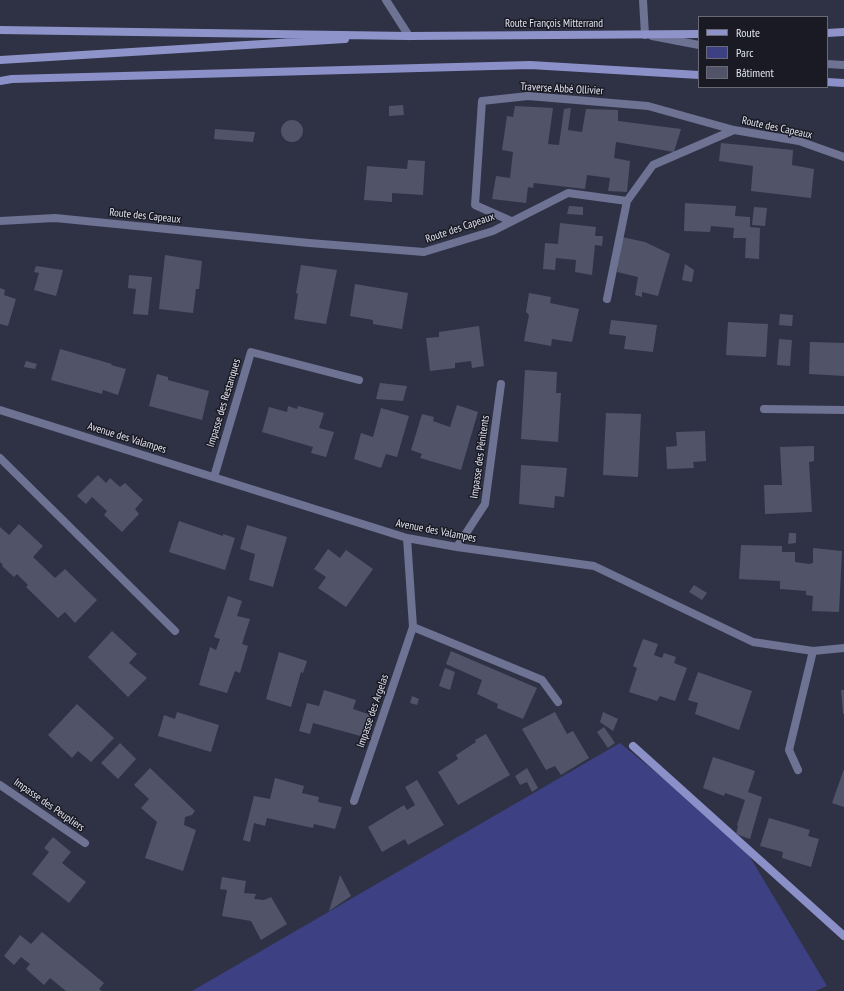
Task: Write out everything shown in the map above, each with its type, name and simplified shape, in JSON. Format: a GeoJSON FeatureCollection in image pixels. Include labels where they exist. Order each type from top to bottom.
{"type":"FeatureCollection","features":[{"type":"Feature","properties":{"kind":"main road"},"geometry":{"type":"LineString","coordinates":[[0,30],[409,36]]}},
{"type":"Feature","properties":{"kind":"main road"},"geometry":{"type":"LineString","coordinates":[[828,33],[844,32]]}},
{"type":"Feature","properties":{"kind":"main road","name":"Route François Mitterrand"},"geometry":{"type":"LineString","coordinates":[[409,36],[698,34]]}},
{"type":"Feature","properties":{"kind":"main road"},"geometry":{"type":"LineString","coordinates":[[0,60],[409,36]]}},
{"type":"Feature","properties":{"kind":"street"},"geometry":{"type":"LineString","coordinates":[[386,0],[409,36]]}},
{"type":"Feature","properties":{"kind":"street"},"geometry":{"type":"LineString","coordinates":[[643,0],[646,35],[698,45]]}},
{"type":"Feature","properties":{"kind":"street"},"geometry":{"type":"LineString","coordinates":[[828,64],[844,64]]}},
{"type":"Feature","properties":{"kind":"street","name":"Traverse Abbé Ollivier"},"geometry":{"type":"LineString","coordinates":[[511,221],[475,204],[482,101],[528,96],[648,106],[734,130]]}},
{"type":"Feature","properties":{"kind":"street","name":"Route des Capeaux"},"geometry":{"type":"LineString","coordinates":[[0,221],[55,218],[309,243],[424,252],[493,231],[568,193],[627,201],[653,166],[734,130],[799,141],[844,157]]}},
{"type":"Feature","properties":{"kind":"street"},"geometry":{"type":"LineString","coordinates":[[607,299],[627,201]]}},
{"type":"Feature","properties":{"kind":"street","name":"Impasse des Restanques"},"geometry":{"type":"LineString","coordinates":[[214,477],[251,352],[359,380]]}},
{"type":"Feature","properties":{"kind":"street","name":"Impasse des Pénitents"},"geometry":{"type":"LineString","coordinates":[[457,547],[485,504],[501,384]]}},
{"type":"Feature","properties":{"kind":"street"},"geometry":{"type":"LineString","coordinates":[[764,409],[844,410]]}},
{"type":"Feature","properties":{"kind":"street","name":"Avenue des Valampes"},"geometry":{"type":"LineString","coordinates":[[0,410],[407,538],[457,547],[594,566],[753,642],[813,651],[844,648]]}},
{"type":"Feature","properties":{"kind":"street"},"geometry":{"type":"LineString","coordinates":[[0,458],[175,630]]}},
{"type":"Feature","properties":{"kind":"street","name":"Impasse des Argelas"},"geometry":{"type":"LineString","coordinates":[[354,801],[413,628],[407,538]]}},
{"type":"Feature","properties":{"kind":"street"},"geometry":{"type":"LineString","coordinates":[[413,628],[542,680],[558,702]]}},
{"type":"Feature","properties":{"kind":"street"},"geometry":{"type":"LineString","coordinates":[[798,770],[789,750],[813,651]]}},
{"type":"Feature","properties":{"kind":"street","name":"Impasse des Peupliers"},"geometry":{"type":"LineString","coordinates":[[0,785],[85,844]]}},
{"type":"Feature","properties":{"kind":"green space"},"geometry":{"type":"Polygon","coordinates":[[[620,743],[741,842],[827,986],[815,991],[192,991],[620,743]]]}},
{"type":"Feature","properties":{"kind":"building"},"geometry":{"type":"Polygon","coordinates":[[[403,105],[404,115],[389,116],[389,106],[403,105]]]}},
{"type":"Feature","properties":{"kind":"building"},"geometry":{"type":"Polygon","coordinates":[[[515,106],[553,108],[548,144],[559,145],[564,109],[571,108],[568,130],[582,132],[586,109],[618,110],[618,121],[681,129],[674,152],[616,142],[614,158],[630,161],[627,192],[608,191],[610,178],[587,175],[585,189],[534,183],[533,188],[528,187],[526,203],[492,199],[496,176],[510,178],[513,152],[502,150],[507,116],[513,117],[515,106]]]}},
{"type":"Feature","properties":{"kind":"building"},"geometry":{"type":"Polygon","coordinates":[[[292,120],[300,123],[303,131],[300,139],[292,142],[284,139],[281,131],[284,123],[292,120]]]}},
{"type":"Feature","properties":{"kind":"building"},"geometry":{"type":"Polygon","coordinates":[[[215,129],[255,132],[253,142],[214,139],[215,129]]]}},
{"type":"Feature","properties":{"kind":"building"},"geometry":{"type":"Polygon","coordinates":[[[721,143],[793,150],[792,165],[814,169],[811,198],[751,191],[753,166],[719,161],[721,143]]]}},
{"type":"Feature","properties":{"kind":"building"},"geometry":{"type":"Polygon","coordinates":[[[408,160],[425,161],[423,195],[392,193],[392,202],[364,200],[367,166],[407,169],[408,160]]]}},
{"type":"Feature","properties":{"kind":"building"},"geometry":{"type":"Polygon","coordinates":[[[685,203],[736,206],[735,216],[750,217],[750,227],[760,228],[759,259],[745,258],[746,238],[733,238],[734,228],[711,226],[710,232],[684,231],[685,203]]]}},
{"type":"Feature","properties":{"kind":"building"},"geometry":{"type":"Polygon","coordinates":[[[569,206],[583,207],[583,215],[567,214],[569,206]]]}},
{"type":"Feature","properties":{"kind":"building"},"geometry":{"type":"Polygon","coordinates":[[[754,207],[767,208],[765,226],[752,225],[754,207]]]}},
{"type":"Feature","properties":{"kind":"building"},"geometry":{"type":"Polygon","coordinates":[[[560,223],[596,227],[595,236],[603,236],[602,246],[595,245],[592,275],[575,272],[576,260],[556,258],[555,270],[543,269],[545,243],[558,244],[560,223]]]}},
{"type":"Feature","properties":{"kind":"building"},"geometry":{"type":"Polygon","coordinates":[[[622,237],[645,242],[670,254],[658,296],[642,292],[642,297],[635,295],[638,277],[617,272],[622,237]]]}},
{"type":"Feature","properties":{"kind":"building"},"geometry":{"type":"Polygon","coordinates":[[[165,255],[202,261],[199,289],[196,289],[193,313],[159,309],[165,255]]]}},
{"type":"Feature","properties":{"kind":"building"},"geometry":{"type":"Polygon","coordinates":[[[685,264],[694,270],[692,282],[682,280],[685,264]]]}},
{"type":"Feature","properties":{"kind":"building"},"geometry":{"type":"Polygon","coordinates":[[[301,265],[337,270],[326,324],[294,319],[298,294],[296,293],[301,265]]]}},
{"type":"Feature","properties":{"kind":"building"},"geometry":{"type":"Polygon","coordinates":[[[36,266],[63,270],[56,296],[34,290],[39,273],[34,272],[36,266]]]}},
{"type":"Feature","properties":{"kind":"building"},"geometry":{"type":"Polygon","coordinates":[[[129,275],[152,277],[148,315],[133,314],[136,289],[128,288],[129,275]]]}},
{"type":"Feature","properties":{"kind":"building"},"geometry":{"type":"Polygon","coordinates":[[[355,284],[408,293],[402,329],[373,324],[373,320],[350,316],[355,284]]]}},
{"type":"Feature","properties":{"kind":"building"},"geometry":{"type":"Polygon","coordinates":[[[0,288],[5,290],[4,295],[16,299],[8,326],[0,324],[0,288]]]}},
{"type":"Feature","properties":{"kind":"building"},"geometry":{"type":"Polygon","coordinates":[[[529,293],[551,297],[550,303],[579,309],[572,342],[552,339],[551,346],[524,341],[529,315],[526,312],[529,293]]]}},
{"type":"Feature","properties":{"kind":"building"},"geometry":{"type":"Polygon","coordinates":[[[780,314],[793,315],[792,326],[779,325],[780,314]]]}},
{"type":"Feature","properties":{"kind":"building"},"geometry":{"type":"Polygon","coordinates":[[[611,320],[657,325],[653,352],[624,349],[626,336],[609,334],[611,320]]]}},
{"type":"Feature","properties":{"kind":"building"},"geometry":{"type":"Polygon","coordinates":[[[728,322],[768,324],[766,357],[726,355],[728,322]]]}},
{"type":"Feature","properties":{"kind":"building"},"geometry":{"type":"Polygon","coordinates":[[[479,326],[484,366],[472,368],[471,361],[455,363],[455,368],[430,371],[426,338],[439,337],[439,332],[479,326]]]}},
{"type":"Feature","properties":{"kind":"building"},"geometry":{"type":"Polygon","coordinates":[[[779,339],[792,340],[790,366],[777,365],[779,339]]]}},
{"type":"Feature","properties":{"kind":"building"},"geometry":{"type":"Polygon","coordinates":[[[810,342],[844,343],[844,376],[809,374],[810,342]]]}},
{"type":"Feature","properties":{"kind":"building"},"geometry":{"type":"Polygon","coordinates":[[[60,349],[126,369],[118,395],[103,390],[102,394],[51,380],[60,349]]]}},
{"type":"Feature","properties":{"kind":"building"},"geometry":{"type":"Polygon","coordinates":[[[26,361],[37,364],[35,369],[24,367],[26,361]]]}},
{"type":"Feature","properties":{"kind":"building"},"geometry":{"type":"Polygon","coordinates":[[[525,370],[557,372],[556,393],[561,393],[558,442],[521,439],[525,370]]]}},
{"type":"Feature","properties":{"kind":"building"},"geometry":{"type":"Polygon","coordinates":[[[157,374],[168,377],[168,380],[209,391],[202,420],[149,406],[157,374]]]}},
{"type":"Feature","properties":{"kind":"building"},"geometry":{"type":"Polygon","coordinates":[[[380,383],[407,386],[403,401],[376,399],[380,383]]]}},
{"type":"Feature","properties":{"kind":"building"},"geometry":{"type":"Polygon","coordinates":[[[457,405],[478,412],[461,470],[420,458],[422,454],[411,450],[422,414],[434,417],[433,421],[450,427],[457,405]]]}},
{"type":"Feature","properties":{"kind":"building"},"geometry":{"type":"Polygon","coordinates":[[[288,406],[297,409],[298,406],[324,413],[319,428],[334,432],[326,457],[311,453],[313,447],[262,432],[269,407],[287,412],[288,406]]]}},
{"type":"Feature","properties":{"kind":"building"},"geometry":{"type":"Polygon","coordinates":[[[381,408],[409,416],[397,457],[386,454],[381,468],[354,459],[361,433],[373,437],[381,408]]]}},
{"type":"Feature","properties":{"kind":"building"},"geometry":{"type":"Polygon","coordinates":[[[606,413],[641,414],[638,477],[603,475],[606,413]]]}},
{"type":"Feature","properties":{"kind":"building"},"geometry":{"type":"Polygon","coordinates":[[[705,431],[706,461],[693,462],[694,468],[667,469],[666,447],[677,446],[676,432],[705,431]]]}},
{"type":"Feature","properties":{"kind":"building"},"geometry":{"type":"Polygon","coordinates":[[[814,446],[814,461],[809,462],[812,512],[765,514],[764,485],[782,485],[780,447],[814,446]]]}},
{"type":"Feature","properties":{"kind":"building"},"geometry":{"type":"Polygon","coordinates":[[[521,465],[567,468],[564,497],[555,496],[554,508],[519,504],[521,465]]]}},
{"type":"Feature","properties":{"kind":"building"},"geometry":{"type":"Polygon","coordinates":[[[98,475],[106,483],[110,478],[120,487],[125,483],[143,500],[135,509],[139,514],[122,532],[104,515],[107,511],[92,497],[86,504],[77,496],[98,475]]]}},
{"type":"Feature","properties":{"kind":"building"},"geometry":{"type":"Polygon","coordinates":[[[179,521],[223,536],[223,534],[235,538],[225,570],[169,552],[179,521]]]}},
{"type":"Feature","properties":{"kind":"building"},"geometry":{"type":"Polygon","coordinates":[[[19,524],[43,546],[33,557],[55,578],[65,569],[97,600],[75,623],[65,612],[58,618],[26,587],[28,585],[17,574],[14,577],[2,566],[3,565],[0,562],[0,527],[9,535],[19,524]]]}},
{"type":"Feature","properties":{"kind":"building"},"geometry":{"type":"Polygon","coordinates":[[[247,525],[287,537],[273,587],[249,580],[255,554],[240,549],[247,525]]]}},
{"type":"Feature","properties":{"kind":"building"},"geometry":{"type":"Polygon","coordinates":[[[789,533],[796,533],[796,543],[788,544],[789,533]]]}},
{"type":"Feature","properties":{"kind":"building"},"geometry":{"type":"Polygon","coordinates":[[[741,545],[782,546],[782,552],[795,552],[795,562],[809,564],[813,563],[813,548],[842,551],[839,612],[812,611],[813,596],[806,595],[806,591],[780,589],[780,581],[739,579],[741,545]]]}},
{"type":"Feature","properties":{"kind":"building"},"geometry":{"type":"Polygon","coordinates":[[[328,549],[340,558],[346,550],[373,569],[346,607],[318,588],[326,577],[314,569],[328,549]]]}},
{"type":"Feature","properties":{"kind":"building"},"geometry":{"type":"Polygon","coordinates":[[[694,585],[707,593],[702,600],[689,592],[694,585]]]}},
{"type":"Feature","properties":{"kind":"building"},"geometry":{"type":"Polygon","coordinates":[[[228,596],[242,601],[237,616],[250,619],[242,644],[248,646],[240,673],[235,671],[227,693],[199,685],[210,647],[216,650],[220,639],[214,637],[228,596]]]}},
{"type":"Feature","properties":{"kind":"building"},"geometry":{"type":"Polygon","coordinates":[[[112,631],[137,654],[129,663],[147,678],[128,697],[88,657],[112,631]]]}},
{"type":"Feature","properties":{"kind":"building"},"geometry":{"type":"Polygon","coordinates":[[[643,639],[658,644],[654,655],[662,658],[664,653],[676,657],[674,663],[687,668],[675,701],[660,696],[657,701],[629,692],[637,668],[633,666],[643,639]]]}},
{"type":"Feature","properties":{"kind":"building"},"geometry":{"type":"Polygon","coordinates":[[[451,651],[537,688],[523,719],[497,708],[498,704],[477,694],[482,680],[446,664],[451,651]]]}},
{"type":"Feature","properties":{"kind":"building"},"geometry":{"type":"Polygon","coordinates":[[[279,652],[307,661],[303,673],[301,672],[291,707],[266,699],[279,652]]]}},
{"type":"Feature","properties":{"kind":"building"},"geometry":{"type":"Polygon","coordinates":[[[445,668],[455,672],[450,690],[439,686],[445,668]]]}},
{"type":"Feature","properties":{"kind":"building"},"geometry":{"type":"Polygon","coordinates":[[[698,672],[752,691],[739,730],[695,714],[698,703],[688,700],[698,672]]]}},
{"type":"Feature","properties":{"kind":"building"},"geometry":{"type":"Polygon","coordinates":[[[324,690],[356,700],[353,709],[371,715],[364,737],[313,723],[310,734],[299,731],[307,703],[319,706],[324,690]]]}},
{"type":"Feature","properties":{"kind":"building"},"geometry":{"type":"Polygon","coordinates":[[[841,690],[844,690],[844,714],[843,714],[841,690]]]}},
{"type":"Feature","properties":{"kind":"building"},"geometry":{"type":"Polygon","coordinates":[[[412,696],[419,699],[417,705],[410,703],[412,696]]]}},
{"type":"Feature","properties":{"kind":"building"},"geometry":{"type":"Polygon","coordinates":[[[77,704],[114,738],[91,762],[78,751],[72,758],[48,735],[77,704]]]}},
{"type":"Feature","properties":{"kind":"building"},"geometry":{"type":"Polygon","coordinates":[[[177,712],[219,725],[211,752],[158,736],[164,715],[175,719],[177,712]]]}},
{"type":"Feature","properties":{"kind":"building"},"geometry":{"type":"Polygon","coordinates":[[[555,712],[567,734],[573,731],[589,758],[561,775],[555,766],[546,770],[522,729],[555,712]]]}},
{"type":"Feature","properties":{"kind":"building"},"geometry":{"type":"Polygon","coordinates":[[[603,712],[618,719],[613,731],[600,722],[603,712]]]}},
{"type":"Feature","properties":{"kind":"building"},"geometry":{"type":"Polygon","coordinates":[[[604,727],[615,743],[608,748],[597,732],[604,727]]]}},
{"type":"Feature","properties":{"kind":"building"},"geometry":{"type":"Polygon","coordinates":[[[486,734],[510,775],[458,805],[438,772],[458,759],[456,755],[476,742],[475,740],[486,734]]]}},
{"type":"Feature","properties":{"kind":"building"},"geometry":{"type":"Polygon","coordinates":[[[120,743],[136,759],[118,779],[101,763],[120,743]]]}},
{"type":"Feature","properties":{"kind":"building"},"geometry":{"type":"Polygon","coordinates":[[[713,757],[755,771],[748,792],[762,797],[750,839],[736,834],[737,825],[745,800],[725,793],[724,796],[703,788],[713,757]]]}},
{"type":"Feature","properties":{"kind":"building"},"geometry":{"type":"Polygon","coordinates":[[[150,768],[195,811],[192,815],[185,817],[184,825],[196,830],[183,871],[145,858],[157,822],[141,808],[149,799],[134,785],[150,768]]]}},
{"type":"Feature","properties":{"kind":"building"},"geometry":{"type":"Polygon","coordinates":[[[527,768],[538,788],[532,792],[527,782],[520,785],[515,776],[527,768]]]}},
{"type":"Feature","properties":{"kind":"building"},"geometry":{"type":"Polygon","coordinates":[[[844,769],[844,807],[832,803],[844,769]]]}},
{"type":"Feature","properties":{"kind":"building"},"geometry":{"type":"Polygon","coordinates":[[[275,778],[304,786],[302,793],[319,797],[318,802],[342,807],[335,829],[314,824],[313,828],[267,818],[265,826],[254,823],[250,842],[243,840],[254,796],[270,799],[275,778]]]}},
{"type":"Feature","properties":{"kind":"building"},"geometry":{"type":"Polygon","coordinates":[[[417,780],[444,825],[408,845],[405,839],[382,852],[368,827],[404,805],[407,810],[415,805],[405,787],[417,780]]]}},
{"type":"Feature","properties":{"kind":"building"},"geometry":{"type":"Polygon","coordinates":[[[769,818],[810,830],[808,836],[819,839],[811,867],[782,858],[783,852],[760,846],[769,818]]]}},
{"type":"Feature","properties":{"kind":"building"},"geometry":{"type":"Polygon","coordinates":[[[53,837],[71,852],[62,863],[86,882],[69,903],[32,874],[49,852],[44,848],[53,837]]]}},
{"type":"Feature","properties":{"kind":"building"},"geometry":{"type":"Polygon","coordinates":[[[340,875],[351,896],[329,911],[340,875]]]}},
{"type":"Feature","properties":{"kind":"building"},"geometry":{"type":"Polygon","coordinates":[[[222,877],[246,881],[244,893],[256,894],[254,899],[264,900],[271,897],[287,924],[261,940],[251,921],[222,916],[227,890],[220,889],[222,877]]]}},
{"type":"Feature","properties":{"kind":"building"},"geometry":{"type":"Polygon","coordinates":[[[42,932],[104,983],[99,989],[102,991],[66,991],[50,978],[44,985],[26,969],[30,964],[21,957],[14,965],[4,956],[20,935],[31,944],[42,932]]]}},
{"type":"Feature","properties":{"kind":"waterway"},"geometry":{"type":"LineString","coordinates":[[0,81],[12,79],[530,65],[698,75]]}},
{"type":"Feature","properties":{"kind":"waterway"},"geometry":{"type":"LineString","coordinates":[[828,82],[844,83]]}},
{"type":"Feature","properties":{"kind":"waterway"},"geometry":{"type":"LineString","coordinates":[[633,746],[844,936]]}}]}
